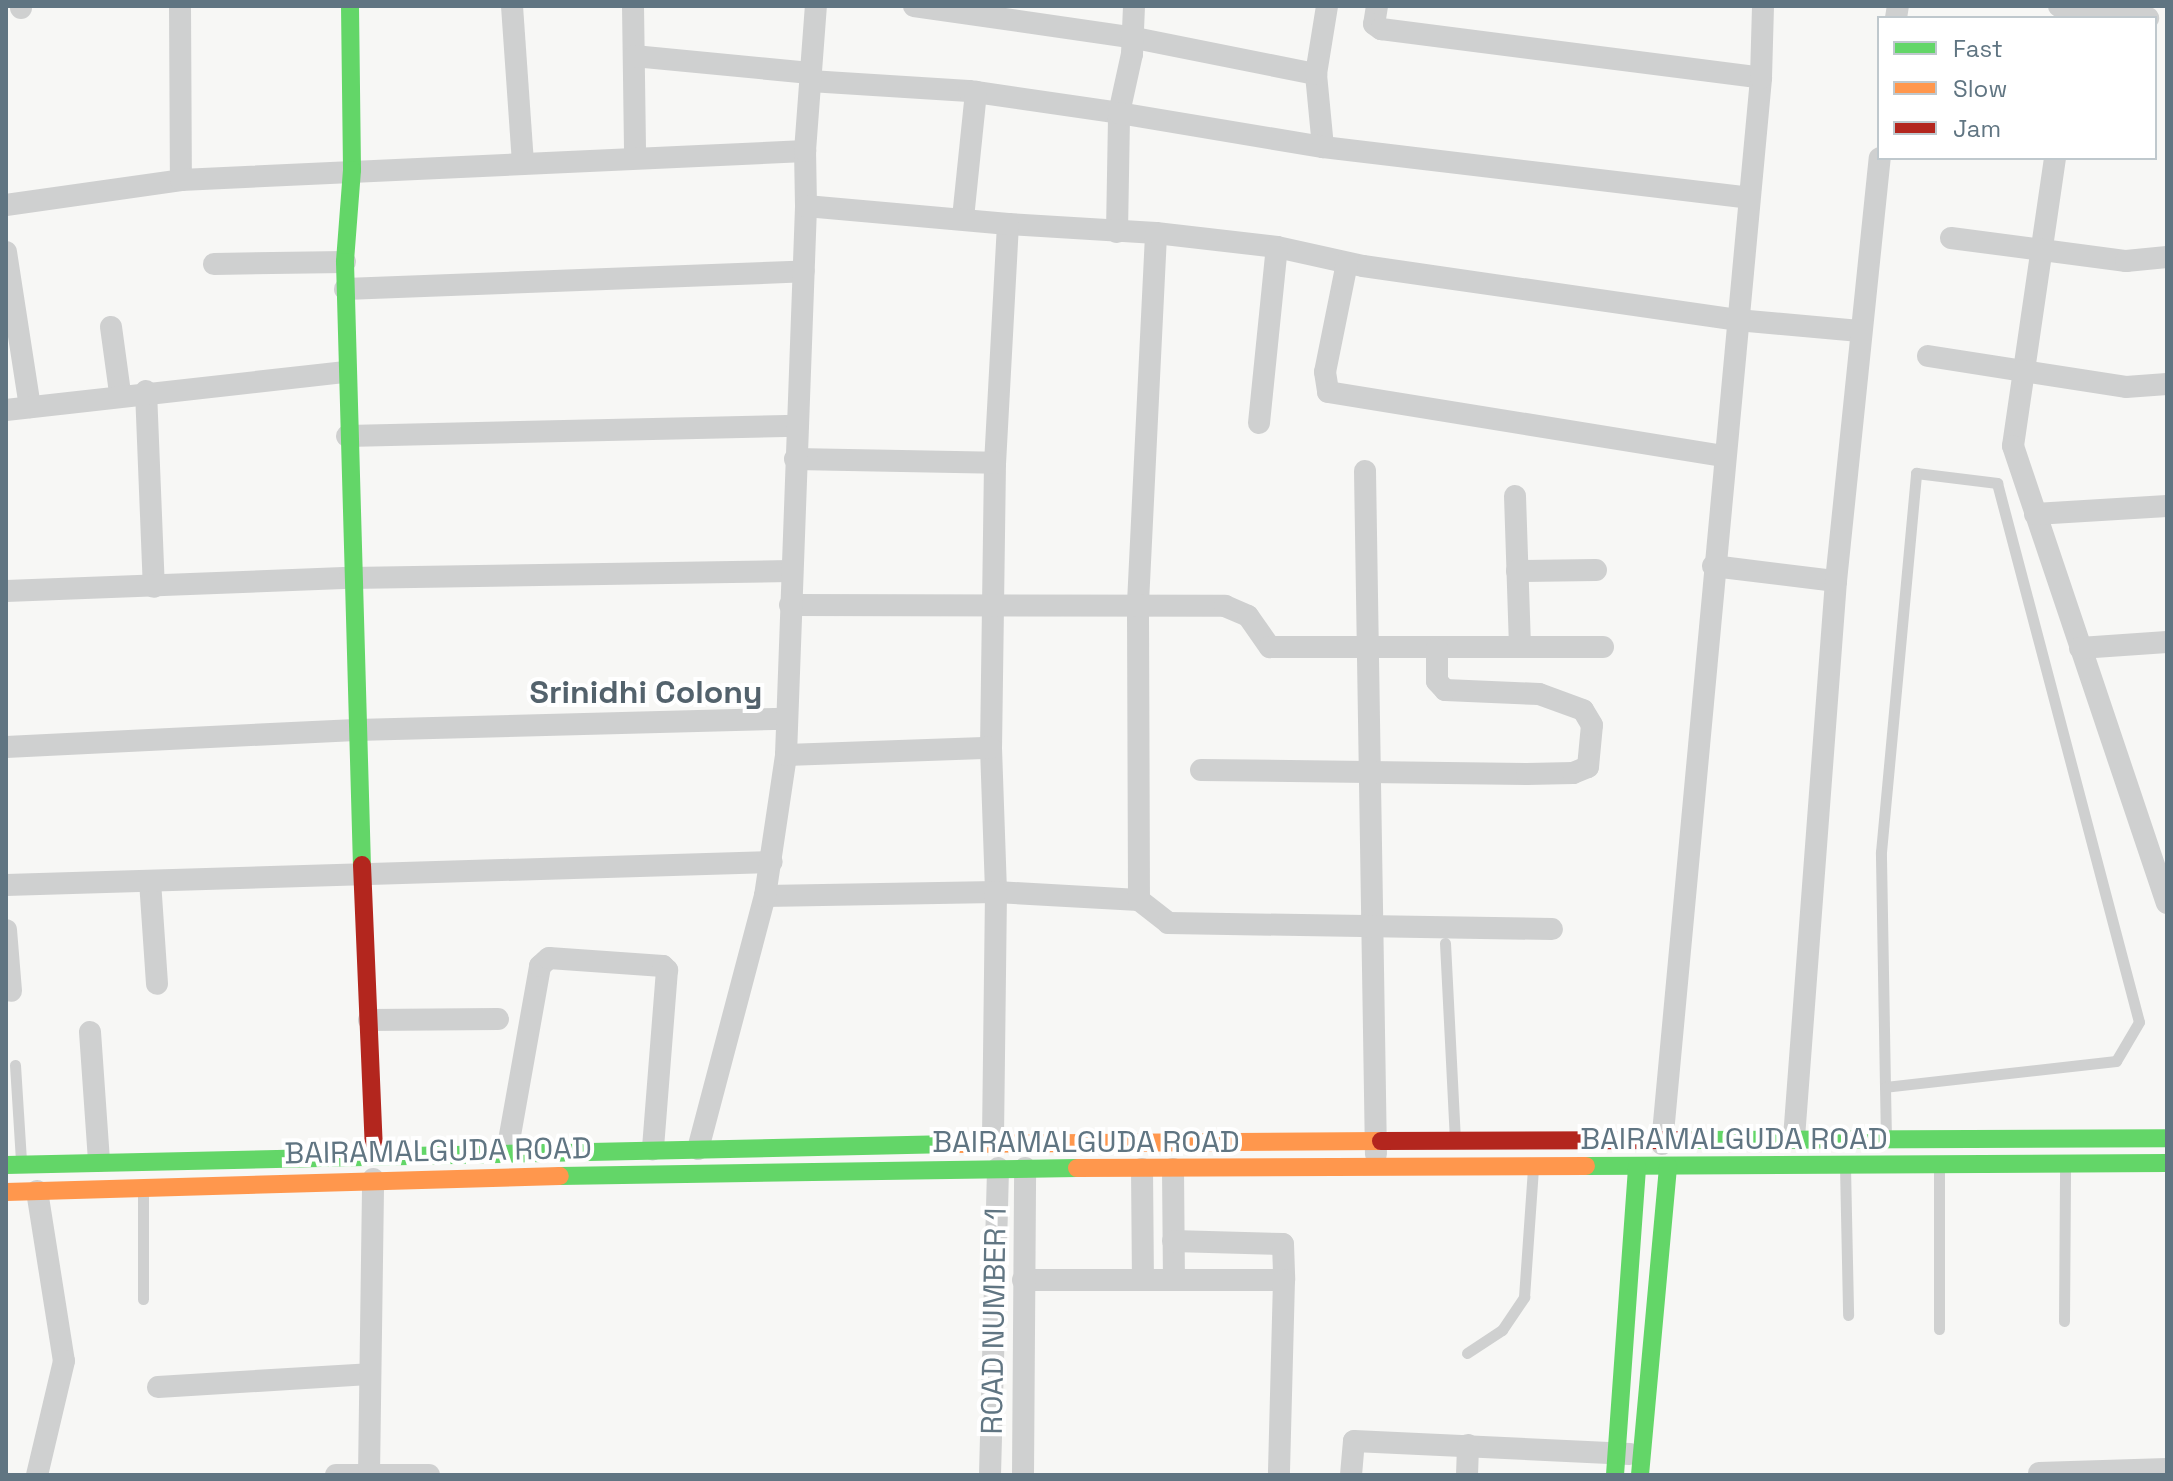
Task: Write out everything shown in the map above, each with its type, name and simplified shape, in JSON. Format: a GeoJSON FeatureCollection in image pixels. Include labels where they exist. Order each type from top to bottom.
{"type":"FeatureCollection","features":[{"type":"Feature","properties":{"kind":"main road"},"geometry":{"type":"LineString","coordinates":[[350,6],[352,170],[345,262],[347,436],[374,1154]]}},
{"type":"Feature","properties":{"kind":"main road","name":"BAIRAMALGUDA ROAD"},"geometry":{"type":"LineString","coordinates":[[14,1165],[374,1154],[993,1143],[1375,1140],[1662,1144],[1794,1138],[2167,1138]]}},
{"type":"Feature","properties":{"kind":"main road"},"geometry":{"type":"LineString","coordinates":[[1925,1138],[1932,1166]]}},
{"type":"Feature","properties":{"kind":"main road","name":"BAIRAMALGUDA ROAD"},"geometry":{"type":"LineString","coordinates":[[6,1192],[373,1179],[998,1168],[2167,1163]]}},
{"type":"Feature","properties":{"kind":"main road"},"geometry":{"type":"LineString","coordinates":[[1640,1465],[1668,1166]]}},
{"type":"Feature","properties":{"kind":"main road"},"geometry":{"type":"LineString","coordinates":[[1616,1464],[1637,1167]]}},
{"type":"Feature","properties":{"kind":"street"},"geometry":{"type":"LineString","coordinates":[[180,6],[181,180]]}},
{"type":"Feature","properties":{"kind":"street"},"geometry":{"type":"LineString","coordinates":[[512,6],[523,164]]}},
{"type":"Feature","properties":{"kind":"street"},"geometry":{"type":"LineString","coordinates":[[633,6],[635,156]]}},
{"type":"Feature","properties":{"kind":"street"},"geometry":{"type":"LineString","coordinates":[[698,1149],[765,896],[786,755],[804,271],[805,151],[816,6]]}},
{"type":"Feature","properties":{"kind":"street"},"geometry":{"type":"LineString","coordinates":[[914,6],[971,10],[1130,37],[1316,74]]}},
{"type":"Feature","properties":{"kind":"street"},"geometry":{"type":"LineString","coordinates":[[1117,232],[1119,113],[1132,54],[1130,37],[1134,6]]}},
{"type":"Feature","properties":{"kind":"street"},"geometry":{"type":"LineString","coordinates":[[1323,147],[1316,74],[1327,6]]}},
{"type":"Feature","properties":{"kind":"street"},"geometry":{"type":"LineString","coordinates":[[1377,6],[1374,21],[1381,29],[1761,78]]}},
{"type":"Feature","properties":{"kind":"street"},"geometry":{"type":"LineString","coordinates":[[1662,1144],[1713,566],[1761,78],[1763,6]]}},
{"type":"Feature","properties":{"kind":"street"},"geometry":{"type":"LineString","coordinates":[[2070,11],[2126,16]]}},
{"type":"Feature","properties":{"kind":"street"},"geometry":{"type":"LineString","coordinates":[[634,56],[810,77],[976,92],[1323,147],[1749,198]]}},
{"type":"Feature","properties":{"kind":"street"},"geometry":{"type":"LineString","coordinates":[[963,218],[976,92]]}},
{"type":"Feature","properties":{"kind":"street"},"geometry":{"type":"LineString","coordinates":[[6,205],[181,180],[635,156],[805,151]]}},
{"type":"Feature","properties":{"kind":"street"},"geometry":{"type":"LineString","coordinates":[[1794,1138],[1836,581],[1880,160]]}},
{"type":"Feature","properties":{"kind":"street"},"geometry":{"type":"LineString","coordinates":[[2055,160],[2013,446],[2167,903]]}},
{"type":"Feature","properties":{"kind":"street"},"geometry":{"type":"LineString","coordinates":[[806,206],[1008,224],[1156,233],[1277,247],[1347,263],[1737,320],[1860,331]]}},
{"type":"Feature","properties":{"kind":"street"},"geometry":{"type":"LineString","coordinates":[[993,1143],[996,892],[991,748],[995,463],[1008,224]]}},
{"type":"Feature","properties":{"kind":"street"},"geometry":{"type":"LineString","coordinates":[[1139,900],[1138,603],[1156,233]]}},
{"type":"Feature","properties":{"kind":"street"},"geometry":{"type":"LineString","coordinates":[[1951,238],[2126,261],[2167,257]]}},
{"type":"Feature","properties":{"kind":"street"},"geometry":{"type":"LineString","coordinates":[[1259,423],[1277,247]]}},
{"type":"Feature","properties":{"kind":"street"},"geometry":{"type":"LineString","coordinates":[[6,252],[30,407]]}},
{"type":"Feature","properties":{"kind":"street"},"geometry":{"type":"LineString","coordinates":[[214,264],[345,262]]}},
{"type":"Feature","properties":{"kind":"street"},"geometry":{"type":"LineString","coordinates":[[1347,263],[1325,372],[1328,392],[1724,456]]}},
{"type":"Feature","properties":{"kind":"street"},"geometry":{"type":"LineString","coordinates":[[345,289],[804,271]]}},
{"type":"Feature","properties":{"kind":"street"},"geometry":{"type":"LineString","coordinates":[[111,327],[120,393]]}},
{"type":"Feature","properties":{"kind":"street"},"geometry":{"type":"LineString","coordinates":[[1928,356],[2023,375],[2126,387],[2167,384]]}},
{"type":"Feature","properties":{"kind":"street"},"geometry":{"type":"LineString","coordinates":[[6,410],[120,393],[346,372]]}},
{"type":"Feature","properties":{"kind":"street"},"geometry":{"type":"LineString","coordinates":[[146,391],[154,587]]}},
{"type":"Feature","properties":{"kind":"street"},"geometry":{"type":"LineString","coordinates":[[347,436],[798,426]]}},
{"type":"Feature","properties":{"kind":"street"},"geometry":{"type":"LineString","coordinates":[[795,459],[995,463]]}},
{"type":"Feature","properties":{"kind":"street"},"geometry":{"type":"LineString","coordinates":[[1365,471],[1369,927],[1376,1168]]}},
{"type":"Feature","properties":{"kind":"street"},"geometry":{"type":"LineString","coordinates":[[1515,496],[1520,647]]}},
{"type":"Feature","properties":{"kind":"street"},"geometry":{"type":"LineString","coordinates":[[2035,514],[2167,506]]}},
{"type":"Feature","properties":{"kind":"street"},"geometry":{"type":"LineString","coordinates":[[1713,566],[1836,581]]}},
{"type":"Feature","properties":{"kind":"street"},"geometry":{"type":"LineString","coordinates":[[1517,571],[1596,570]]}},
{"type":"Feature","properties":{"kind":"street"},"geometry":{"type":"LineString","coordinates":[[6,591],[350,578],[791,571]]}},
{"type":"Feature","properties":{"kind":"street"},"geometry":{"type":"LineString","coordinates":[[790,605],[993,602],[1225,606],[1248,616],[1270,647],[1366,650],[1603,647]]}},
{"type":"Feature","properties":{"kind":"street"},"geometry":{"type":"LineString","coordinates":[[2080,648],[2167,642]]}},
{"type":"Feature","properties":{"kind":"street"},"geometry":{"type":"LineString","coordinates":[[1201,770],[1573,773],[1588,767],[1592,725],[1583,710],[1560,697],[1445,690],[1437,681],[1437,649]]}},
{"type":"Feature","properties":{"kind":"street"},"geometry":{"type":"LineString","coordinates":[[6,747],[356,730],[786,719]]}},
{"type":"Feature","properties":{"kind":"street"},"geometry":{"type":"LineString","coordinates":[[786,755],[991,748]]}},
{"type":"Feature","properties":{"kind":"street"},"geometry":{"type":"LineString","coordinates":[[6,885],[772,862]]}},
{"type":"Feature","properties":{"kind":"street"},"geometry":{"type":"LineString","coordinates":[[150,881],[157,984]]}},
{"type":"Feature","properties":{"kind":"street"},"geometry":{"type":"LineString","coordinates":[[765,896],[996,892],[1139,900],[1168,923],[1552,929]]}},
{"type":"Feature","properties":{"kind":"street"},"geometry":{"type":"LineString","coordinates":[[6,930],[11,991]]}},
{"type":"Feature","properties":{"kind":"street"},"geometry":{"type":"LineString","coordinates":[[507,1152],[540,966],[549,958],[663,966],[667,970],[653,1149]]}},
{"type":"Feature","properties":{"kind":"street"},"geometry":{"type":"LineString","coordinates":[[369,1020],[498,1019]]}},
{"type":"Feature","properties":{"kind":"street"},"geometry":{"type":"LineString","coordinates":[[90,1032],[99,1161]]}},
{"type":"Feature","properties":{"kind":"street","name":"ROAD NUMBER 1"},"geometry":{"type":"LineString","coordinates":[[990,1475],[998,1168]]}},
{"type":"Feature","properties":{"kind":"street"},"geometry":{"type":"LineString","coordinates":[[1023,1475],[1025,1168]]}},
{"type":"Feature","properties":{"kind":"street"},"geometry":{"type":"LineString","coordinates":[[1142,1169],[1143,1279]]}},
{"type":"Feature","properties":{"kind":"street"},"geometry":{"type":"LineString","coordinates":[[1173,1169],[1174,1279]]}},
{"type":"Feature","properties":{"kind":"street"},"geometry":{"type":"LineString","coordinates":[[369,1473],[373,1179]]}},
{"type":"Feature","properties":{"kind":"street"},"geometry":{"type":"LineString","coordinates":[[37,1191],[64,1361],[37,1475]]}},
{"type":"Feature","properties":{"kind":"street"},"geometry":{"type":"LineString","coordinates":[[1173,1241],[1283,1244],[1279,1475]]}},
{"type":"Feature","properties":{"kind":"street"},"geometry":{"type":"LineString","coordinates":[[1023,1280],[1284,1280]]}},
{"type":"Feature","properties":{"kind":"street"},"geometry":{"type":"LineString","coordinates":[[158,1387],[369,1374]]}},
{"type":"Feature","properties":{"kind":"street"},"geometry":{"type":"LineString","coordinates":[[1351,1475],[1354,1441],[1468,1445],[1640,1465]]}},
{"type":"Feature","properties":{"kind":"street"},"geometry":{"type":"LineString","coordinates":[[1467,1475],[1468,1445]]}},
{"type":"Feature","properties":{"kind":"street"},"geometry":{"type":"LineString","coordinates":[[2039,1473],[2167,1469]]}},
{"type":"Feature","properties":{"kind":"street"},"geometry":{"type":"LineString","coordinates":[[336,1475],[429,1475]]}},
{"type":"Feature","properties":{"kind":"lane"},"geometry":{"type":"LineString","coordinates":[[1885,1087],[2116,1061],[2139,1022],[1997,483],[1916,473],[1881,852],[1885,1087],[1886,1138]]}},
{"type":"Feature","properties":{"kind":"lane"},"geometry":{"type":"LineString","coordinates":[[1445,943],[1455,1141]]}},
{"type":"Feature","properties":{"kind":"lane"},"geometry":{"type":"LineString","coordinates":[[14,1165],[15,1065]]}},
{"type":"Feature","properties":{"kind":"lane"},"geometry":{"type":"LineString","coordinates":[[2064,1321],[2065,1163]]}},
{"type":"Feature","properties":{"kind":"lane"},"geometry":{"type":"LineString","coordinates":[[1845,1166],[1848,1315]]}},
{"type":"Feature","properties":{"kind":"lane"},"geometry":{"type":"LineString","coordinates":[[1932,1166],[1939,1329]]}},
{"type":"Feature","properties":{"kind":"lane"},"geometry":{"type":"LineString","coordinates":[[1467,1353],[1502,1330],[1524,1297],[1533,1168]]}},
{"type":"Feature","properties":{"kind":"lane"},"geometry":{"type":"LineString","coordinates":[[143,1187],[143,1299]]}},
{"type":"Feature","properties":{"kind":"traffic: fast"},"geometry":{"type":"LineString","coordinates":[[350,6],[352,170],[345,262],[362,865]]}},
{"type":"Feature","properties":{"kind":"traffic: fast"},"geometry":{"type":"LineString","coordinates":[[1687,1140],[2167,1138]]}},
{"type":"Feature","properties":{"kind":"traffic: fast"},"geometry":{"type":"LineString","coordinates":[[6,1165],[952,1144]]}},
{"type":"Feature","properties":{"kind":"traffic: fast"},"geometry":{"type":"LineString","coordinates":[[1586,1166],[2167,1163]]}},
{"type":"Feature","properties":{"kind":"traffic: fast"},"geometry":{"type":"LineString","coordinates":[[1640,1475],[1668,1166]]}},
{"type":"Feature","properties":{"kind":"traffic: fast"},"geometry":{"type":"LineString","coordinates":[[1615,1475],[1637,1167]]}},
{"type":"Feature","properties":{"kind":"traffic: fast"},"geometry":{"type":"LineString","coordinates":[[560,1176],[1077,1168]]}},
{"type":"Feature","properties":{"kind":"traffic: slow"},"geometry":{"type":"LineString","coordinates":[[952,1144],[1381,1141]]}},
{"type":"Feature","properties":{"kind":"traffic: slow"},"geometry":{"type":"LineString","coordinates":[[1077,1168],[1586,1166]]}},
{"type":"Feature","properties":{"kind":"traffic: slow"},"geometry":{"type":"LineString","coordinates":[[6,1192],[560,1176]]}},
{"type":"Feature","properties":{"kind":"traffic: jam"},"geometry":{"type":"LineString","coordinates":[[362,865],[374,1154]]}},
{"type":"Feature","properties":{"kind":"traffic: jam"},"geometry":{"type":"LineString","coordinates":[[1381,1141],[1687,1140]]}},
{"type":"Feature","properties":{"kind":"district","name":"Srinidhi Colony"},"geometry":{"type":"Point","coordinates":[646,692]}}]}
